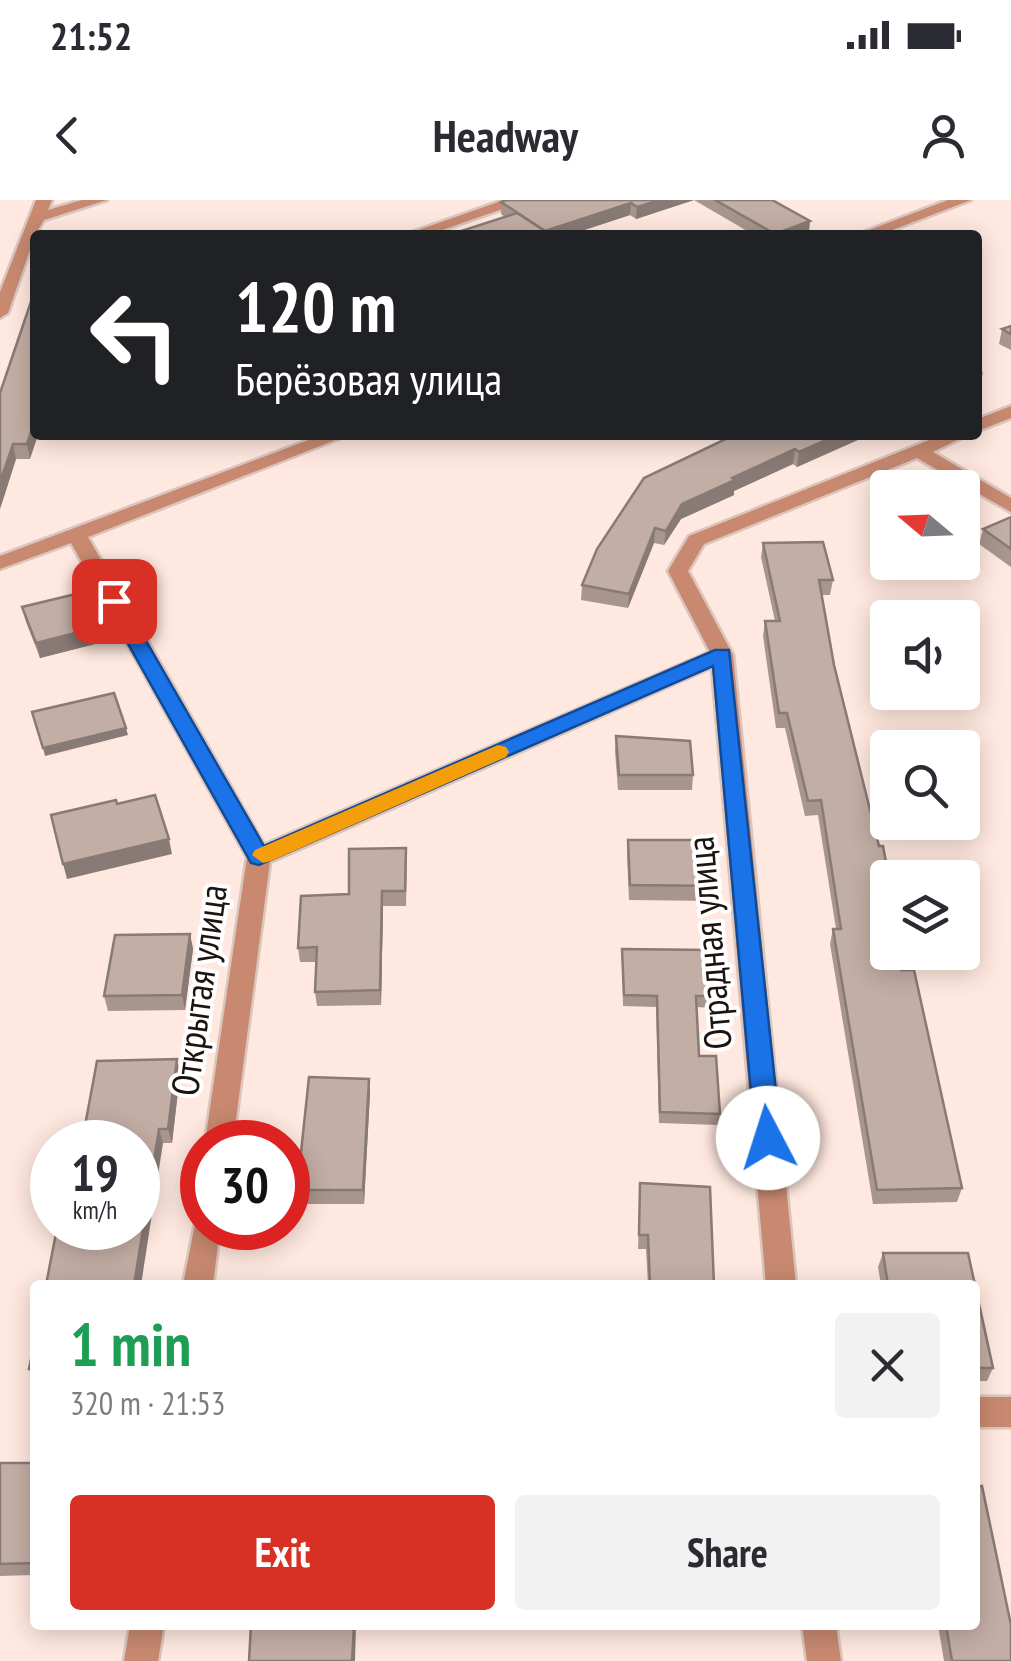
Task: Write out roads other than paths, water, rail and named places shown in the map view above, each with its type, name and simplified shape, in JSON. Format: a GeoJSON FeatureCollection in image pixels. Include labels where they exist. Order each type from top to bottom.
{"type":"FeatureCollection","features":[{"type":"Feature","properties":{"kind":"street"},"geometry":{"type":"LineString","coordinates":[[42,208],[100,200]]}},
{"type":"Feature","properties":{"kind":"street"},"geometry":{"type":"LineString","coordinates":[[427,230],[520,200]]}},
{"type":"Feature","properties":{"kind":"street"},"geometry":{"type":"LineString","coordinates":[[878,230],[963,200]]}},
{"type":"Feature","properties":{"kind":"street"},"geometry":{"type":"LineString","coordinates":[[0,312],[30,238]]}},
{"type":"Feature","properties":{"kind":"street"},"geometry":{"type":"LineString","coordinates":[[982,424],[1011,411]]}},
{"type":"Feature","properties":{"kind":"street"},"geometry":{"type":"LineString","coordinates":[[0,563],[78,537],[326,440]]}},
{"type":"Feature","properties":{"kind":"street"},"geometry":{"type":"LineString","coordinates":[[259,857],[722,655],[678,571],[696,540],[947,440]]}},
{"type":"Feature","properties":{"kind":"street"},"geometry":{"type":"LineString","coordinates":[[920,452],[1011,506]]}},
{"type":"Feature","properties":{"kind":"street","name":"Открытая улица"},"geometry":{"type":"LineString","coordinates":[[78,537],[259,857],[222,1120]]}},
{"type":"Feature","properties":{"kind":"street","name":"Отрадная улица"},"geometry":{"type":"LineString","coordinates":[[722,655],[781,1280]]}},
{"type":"Feature","properties":{"kind":"street"},"geometry":{"type":"LineString","coordinates":[[199,1280],[203,1250]]}},
{"type":"Feature","properties":{"kind":"street"},"geometry":{"type":"LineString","coordinates":[[980,1412],[1011,1412]]}},
{"type":"Feature","properties":{"kind":"street"},"geometry":{"type":"LineString","coordinates":[[141,1661],[146,1630]]}},
{"type":"Feature","properties":{"kind":"street"},"geometry":{"type":"LineString","coordinates":[[820,1630],[824,1661]]}}]}
